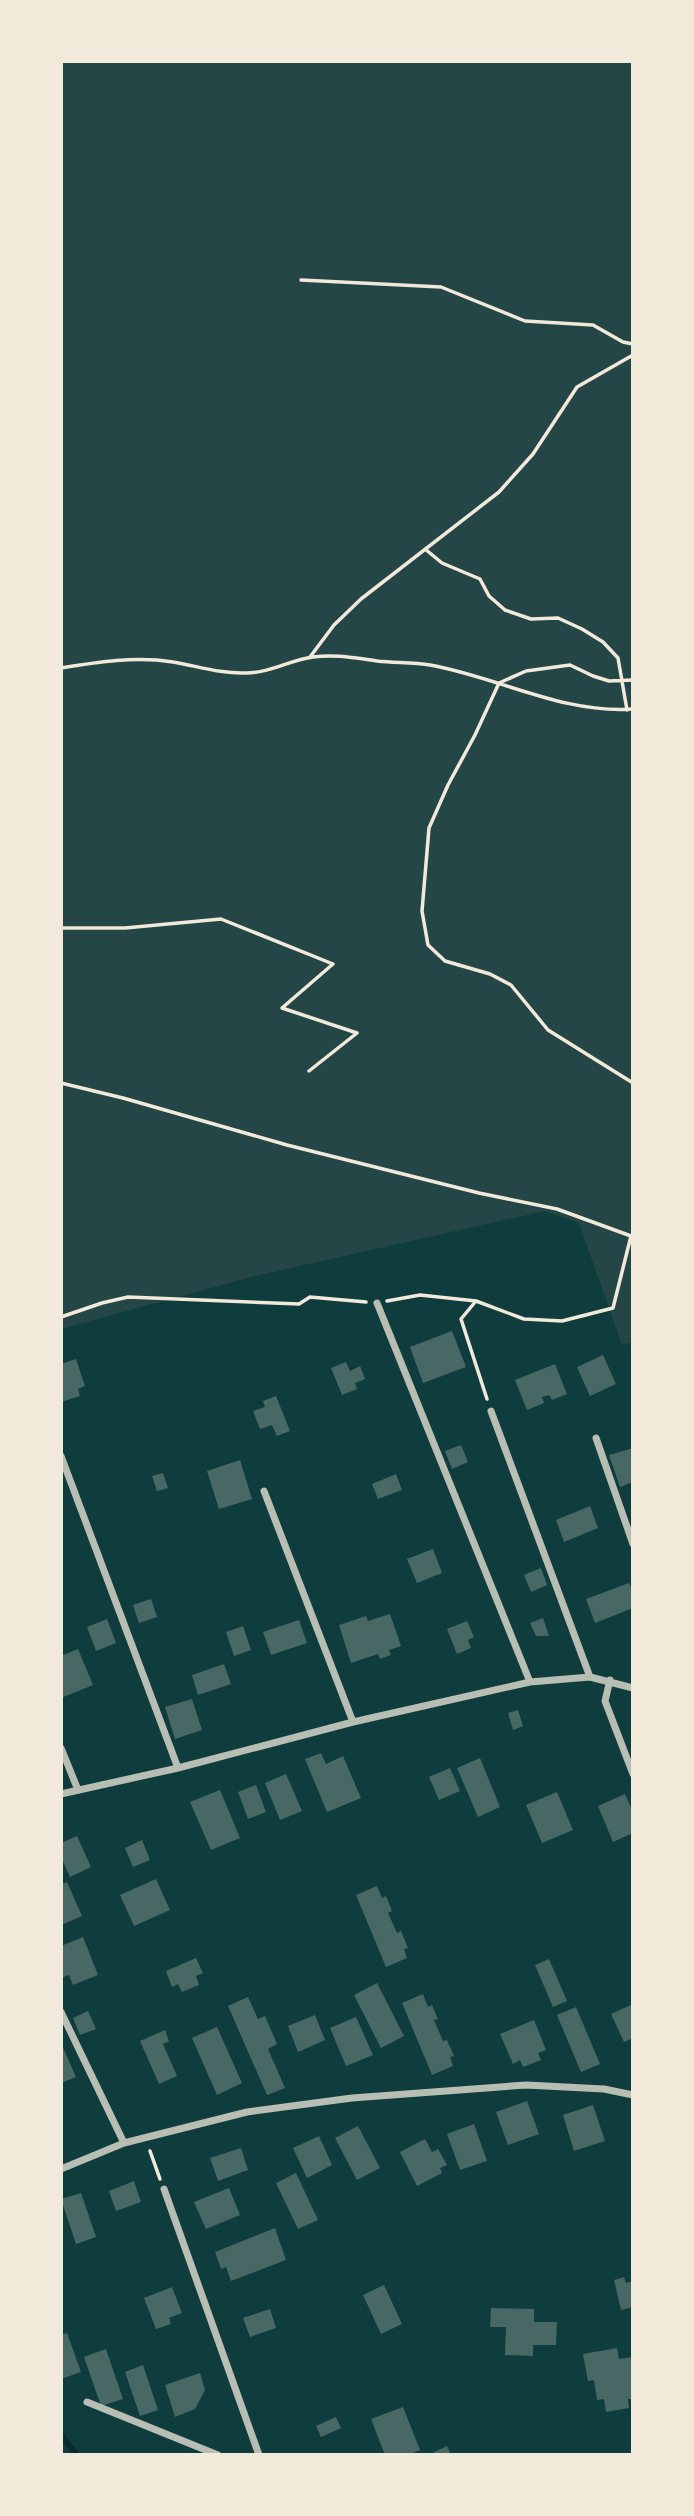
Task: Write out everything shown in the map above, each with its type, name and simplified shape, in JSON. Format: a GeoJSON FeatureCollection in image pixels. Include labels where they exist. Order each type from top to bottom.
{"type":"FeatureCollection","features":[{"type":"Feature","properties":{"kind":"street"},"geometry":{"type":"LineString","coordinates":[[377,1303],[530,1682]]}},
{"type":"Feature","properties":{"kind":"street"},"geometry":{"type":"LineString","coordinates":[[491,1411],[590,1676]]}},
{"type":"Feature","properties":{"kind":"street"},"geometry":{"type":"LineString","coordinates":[[596,1438],[633,1544]]}},
{"type":"Feature","properties":{"kind":"street"},"geometry":{"type":"LineString","coordinates":[[61,1456],[178,1768]]}},
{"type":"Feature","properties":{"kind":"street"},"geometry":{"type":"LineString","coordinates":[[264,1491],[353,1722]]}},
{"type":"Feature","properties":{"kind":"street"},"geometry":{"type":"LineString","coordinates":[[61,1794],[178,1768],[353,1722],[530,1682],[590,1676],[633,1688]]}},
{"type":"Feature","properties":{"kind":"street"},"geometry":{"type":"LineString","coordinates":[[610,1681],[605,1701],[633,1774]]}},
{"type":"Feature","properties":{"kind":"street"},"geometry":{"type":"LineString","coordinates":[[61,1748],[78,1790]]}},
{"type":"Feature","properties":{"kind":"street"},"geometry":{"type":"LineString","coordinates":[[61,2012],[124,2143]]}},
{"type":"Feature","properties":{"kind":"street"},"geometry":{"type":"LineString","coordinates":[[61,2169],[124,2143],[247,2112],[352,2098],[526,2085],[579,2087],[633,2095]]}},
{"type":"Feature","properties":{"kind":"street"},"geometry":{"type":"LineString","coordinates":[[164,2189],[259,2455]]}},
{"type":"Feature","properties":{"kind":"street"},"geometry":{"type":"LineString","coordinates":[[87,2402],[218,2455]]}},
{"type":"Feature","properties":{"kind":"path"},"geometry":{"type":"LineString","coordinates":[[301,279],[442,287],[525,321],[593,325],[623,342],[633,344]]}},
{"type":"Feature","properties":{"kind":"path"},"geometry":{"type":"LineString","coordinates":[[310,657],[334,625],[361,599],[499,492],[533,454],[577,387],[633,355]]}},
{"type":"Feature","properties":{"kind":"path"},"geometry":{"type":"LineString","coordinates":[[425,549],[442,563],[480,579],[489,596],[505,610],[531,619],[558,618],[603,642],[618,658],[626,710]]}},
{"type":"Feature","properties":{"kind":"path"},"geometry":{"type":"LineString","coordinates":[[61,668],[127,659],[152,659],[223,672],[246,673],[275,669],[310,657],[342,656],[428,665],[574,704],[633,709]]}},
{"type":"Feature","properties":{"kind":"path"},"geometry":{"type":"LineString","coordinates":[[633,680],[609,681],[570,665],[526,671],[499,683],[429,828],[422,911],[428,945],[445,961],[490,974],[511,985],[548,1030],[633,1083]]}},
{"type":"Feature","properties":{"kind":"path"},"geometry":{"type":"LineString","coordinates":[[61,928],[125,928],[221,919],[334,964],[282,1008],[357,1033],[309,1071]]}},
{"type":"Feature","properties":{"kind":"path"},"geometry":{"type":"LineString","coordinates":[[61,1083],[287,1145],[479,1193],[557,1209],[632,1236],[613,1308],[562,1321],[524,1319],[476,1301],[420,1295],[377,1303],[310,1297],[299,1304],[128,1297],[61,1317]]}},
{"type":"Feature","properties":{"kind":"path"},"geometry":{"type":"LineString","coordinates":[[476,1301],[461,1320],[491,1411]]}},
{"type":"Feature","properties":{"kind":"path"},"geometry":{"type":"LineString","coordinates":[[146,2139],[164,2189]]}},
{"type":"Feature","properties":{"kind":"shaded area"},"geometry":{"type":"Polygon","coordinates":[[[61,61],[633,61],[633,1342],[622,1345],[579,1223],[545,1211],[255,1276],[61,1329],[61,61]]]}},
{"type":"Feature","properties":{"kind":"building"},"geometry":{"type":"Polygon","coordinates":[[[452,1331],[466,1367],[423,1383],[410,1347],[452,1331]]]}},
{"type":"Feature","properties":{"kind":"building"},"geometry":{"type":"Polygon","coordinates":[[[603,1355],[616,1384],[590,1396],[577,1367],[603,1355]]]}},
{"type":"Feature","properties":{"kind":"building"},"geometry":{"type":"Polygon","coordinates":[[[76,1359],[85,1386],[78,1389],[80,1396],[61,1402],[61,1364],[76,1359]]]}},
{"type":"Feature","properties":{"kind":"building"},"geometry":{"type":"Polygon","coordinates":[[[346,1362],[350,1371],[360,1366],[365,1379],[355,1383],[357,1389],[342,1395],[331,1368],[346,1362]]]}},
{"type":"Feature","properties":{"kind":"building"},"geometry":{"type":"Polygon","coordinates":[[[555,1364],[567,1394],[552,1400],[549,1395],[542,1397],[544,1403],[527,1410],[515,1380],[555,1364]]]}},
{"type":"Feature","properties":{"kind":"building"},"geometry":{"type":"Polygon","coordinates":[[[276,1396],[290,1431],[277,1436],[272,1425],[260,1429],[253,1411],[265,1407],[263,1401],[276,1396]]]}},
{"type":"Feature","properties":{"kind":"building"},"geometry":{"type":"Polygon","coordinates":[[[461,1445],[468,1462],[452,1469],[445,1451],[461,1445]]]}},
{"type":"Feature","properties":{"kind":"building"},"geometry":{"type":"Polygon","coordinates":[[[633,1448],[633,1482],[620,1487],[609,1455],[633,1448]]]}},
{"type":"Feature","properties":{"kind":"building"},"geometry":{"type":"Polygon","coordinates":[[[240,1460],[252,1499],[219,1509],[207,1471],[240,1460]]]}},
{"type":"Feature","properties":{"kind":"building"},"geometry":{"type":"Polygon","coordinates":[[[163,1473],[168,1488],[157,1491],[152,1476],[163,1473]]]}},
{"type":"Feature","properties":{"kind":"building"},"geometry":{"type":"Polygon","coordinates":[[[396,1474],[402,1490],[378,1499],[372,1484],[396,1474]]]}},
{"type":"Feature","properties":{"kind":"building"},"geometry":{"type":"Polygon","coordinates":[[[590,1506],[598,1528],[564,1542],[556,1520],[590,1506]]]}},
{"type":"Feature","properties":{"kind":"building"},"geometry":{"type":"Polygon","coordinates":[[[433,1549],[442,1573],[417,1583],[407,1559],[433,1549]]]}},
{"type":"Feature","properties":{"kind":"building"},"geometry":{"type":"Polygon","coordinates":[[[541,1568],[547,1585],[531,1592],[524,1575],[541,1568]]]}},
{"type":"Feature","properties":{"kind":"building"},"geometry":{"type":"Polygon","coordinates":[[[629,1583],[633,1592],[633,1608],[595,1623],[586,1599],[629,1583]]]}},
{"type":"Feature","properties":{"kind":"building"},"geometry":{"type":"Polygon","coordinates":[[[151,1599],[157,1617],[139,1623],[133,1605],[151,1599]]]}},
{"type":"Feature","properties":{"kind":"building"},"geometry":{"type":"Polygon","coordinates":[[[390,1614],[401,1646],[389,1650],[391,1655],[380,1659],[378,1654],[351,1663],[339,1625],[366,1616],[368,1621],[390,1614]]]}},
{"type":"Feature","properties":{"kind":"building"},"geometry":{"type":"Polygon","coordinates":[[[543,1618],[549,1636],[536,1636],[530,1623],[543,1618]]]}},
{"type":"Feature","properties":{"kind":"building"},"geometry":{"type":"Polygon","coordinates":[[[107,1619],[116,1643],[96,1651],[87,1627],[107,1619]]]}},
{"type":"Feature","properties":{"kind":"building"},"geometry":{"type":"Polygon","coordinates":[[[299,1620],[307,1643],[271,1655],[263,1632],[299,1620]]]}},
{"type":"Feature","properties":{"kind":"building"},"geometry":{"type":"Polygon","coordinates":[[[467,1621],[474,1637],[468,1640],[471,1648],[457,1654],[447,1629],[467,1621]]]}},
{"type":"Feature","properties":{"kind":"building"},"geometry":{"type":"Polygon","coordinates":[[[243,1626],[251,1650],[234,1656],[226,1632],[243,1626]]]}},
{"type":"Feature","properties":{"kind":"building"},"geometry":{"type":"Polygon","coordinates":[[[78,1649],[93,1685],[61,1698],[61,1656],[78,1649]]]}},
{"type":"Feature","properties":{"kind":"building"},"geometry":{"type":"Polygon","coordinates":[[[224,1664],[231,1684],[198,1695],[192,1675],[224,1664]]]}},
{"type":"Feature","properties":{"kind":"building"},"geometry":{"type":"Polygon","coordinates":[[[192,1699],[202,1730],[175,1739],[165,1707],[192,1699]]]}},
{"type":"Feature","properties":{"kind":"building"},"geometry":{"type":"Polygon","coordinates":[[[518,1710],[523,1726],[513,1730],[508,1713],[518,1710]]]}},
{"type":"Feature","properties":{"kind":"building"},"geometry":{"type":"Polygon","coordinates":[[[321,1753],[326,1764],[343,1756],[361,1798],[327,1812],[305,1759],[321,1753]]]}},
{"type":"Feature","properties":{"kind":"building"},"geometry":{"type":"Polygon","coordinates":[[[480,1758],[500,1807],[478,1817],[457,1768],[480,1758]]]}},
{"type":"Feature","properties":{"kind":"building"},"geometry":{"type":"Polygon","coordinates":[[[450,1768],[460,1791],[439,1800],[429,1777],[450,1768]]]}},
{"type":"Feature","properties":{"kind":"building"},"geometry":{"type":"Polygon","coordinates":[[[286,1774],[302,1811],[280,1820],[265,1783],[286,1774]]]}},
{"type":"Feature","properties":{"kind":"building"},"geometry":{"type":"Polygon","coordinates":[[[256,1785],[266,1812],[248,1819],[238,1792],[256,1785]]]}},
{"type":"Feature","properties":{"kind":"building"},"geometry":{"type":"Polygon","coordinates":[[[220,1790],[240,1838],[211,1850],[190,1802],[220,1790]]]}},
{"type":"Feature","properties":{"kind":"building"},"geometry":{"type":"Polygon","coordinates":[[[557,1792],[573,1830],[542,1843],[526,1805],[557,1792]]]}},
{"type":"Feature","properties":{"kind":"building"},"geometry":{"type":"Polygon","coordinates":[[[625,1794],[633,1812],[633,1833],[613,1842],[598,1806],[625,1794]]]}},
{"type":"Feature","properties":{"kind":"building"},"geometry":{"type":"Polygon","coordinates":[[[77,1836],[91,1867],[70,1877],[61,1857],[61,1843],[77,1836]]]}},
{"type":"Feature","properties":{"kind":"building"},"geometry":{"type":"Polygon","coordinates":[[[142,1840],[150,1860],[133,1867],[125,1848],[142,1840]]]}},
{"type":"Feature","properties":{"kind":"building"},"geometry":{"type":"Polygon","coordinates":[[[156,1879],[170,1910],[134,1926],[120,1895],[156,1879]]]}},
{"type":"Feature","properties":{"kind":"building"},"geometry":{"type":"Polygon","coordinates":[[[67,1882],[82,1916],[61,1925],[61,1884],[67,1882]]]}},
{"type":"Feature","properties":{"kind":"building"},"geometry":{"type":"Polygon","coordinates":[[[377,1886],[382,1898],[386,1896],[392,1911],[388,1913],[397,1933],[401,1931],[408,1948],[404,1949],[407,1958],[386,1967],[356,1895],[377,1886]]]}},
{"type":"Feature","properties":{"kind":"building"},"geometry":{"type":"Polygon","coordinates":[[[83,1937],[98,1975],[73,1985],[69,1975],[61,1978],[61,1946],[83,1937]]]}},
{"type":"Feature","properties":{"kind":"building"},"geometry":{"type":"Polygon","coordinates":[[[196,1958],[203,1973],[196,1976],[199,1985],[182,1992],[178,1984],[172,1987],[166,1971],[196,1958]]]}},
{"type":"Feature","properties":{"kind":"building"},"geometry":{"type":"Polygon","coordinates":[[[549,1959],[567,2001],[553,2007],[535,1965],[549,1959]]]}},
{"type":"Feature","properties":{"kind":"building"},"geometry":{"type":"Polygon","coordinates":[[[377,1983],[404,2036],[381,2048],[354,1995],[377,1983]]]}},
{"type":"Feature","properties":{"kind":"building"},"geometry":{"type":"Polygon","coordinates":[[[423,1994],[428,2007],[432,2005],[438,2019],[434,2020],[443,2041],[447,2040],[454,2056],[450,2057],[453,2066],[432,2075],[402,2003],[423,1994]]]}},
{"type":"Feature","properties":{"kind":"building"},"geometry":{"type":"Polygon","coordinates":[[[248,1997],[258,2019],[265,2016],[277,2044],[268,2049],[285,2088],[267,2095],[228,2006],[248,1997]]]}},
{"type":"Feature","properties":{"kind":"building"},"geometry":{"type":"Polygon","coordinates":[[[633,2004],[633,2038],[624,2042],[611,2014],[633,2004]]]}},
{"type":"Feature","properties":{"kind":"building"},"geometry":{"type":"Polygon","coordinates":[[[576,2007],[600,2064],[581,2072],[557,2015],[576,2007]]]}},
{"type":"Feature","properties":{"kind":"building"},"geometry":{"type":"Polygon","coordinates":[[[88,2011],[96,2029],[80,2035],[73,2018],[88,2011]]]}},
{"type":"Feature","properties":{"kind":"building"},"geometry":{"type":"Polygon","coordinates":[[[315,2015],[325,2040],[298,2052],[288,2026],[315,2015]]]}},
{"type":"Feature","properties":{"kind":"building"},"geometry":{"type":"Polygon","coordinates":[[[356,2017],[373,2055],[346,2066],[330,2028],[356,2017]]]}},
{"type":"Feature","properties":{"kind":"building"},"geometry":{"type":"Polygon","coordinates":[[[534,2020],[546,2050],[538,2053],[541,2060],[523,2067],[520,2060],[513,2064],[500,2034],[534,2020]]]}},
{"type":"Feature","properties":{"kind":"building"},"geometry":{"type":"Polygon","coordinates":[[[217,2027],[242,2083],[217,2095],[192,2038],[217,2027]]]}},
{"type":"Feature","properties":{"kind":"building"},"geometry":{"type":"Polygon","coordinates":[[[165,2030],[169,2041],[163,2044],[177,2076],[159,2084],[140,2041],[165,2030]]]}},
{"type":"Feature","properties":{"kind":"building"},"geometry":{"type":"Polygon","coordinates":[[[61,2043],[76,2077],[61,2083],[61,2043]]]}},
{"type":"Feature","properties":{"kind":"building"},"geometry":{"type":"Polygon","coordinates":[[[527,2101],[539,2134],[508,2145],[496,2112],[527,2101]]]}},
{"type":"Feature","properties":{"kind":"building"},"geometry":{"type":"Polygon","coordinates":[[[593,2105],[605,2141],[574,2151],[563,2115],[593,2105]]]}},
{"type":"Feature","properties":{"kind":"building"},"geometry":{"type":"Polygon","coordinates":[[[474,2124],[487,2161],[460,2170],[447,2134],[474,2124]]]}},
{"type":"Feature","properties":{"kind":"building"},"geometry":{"type":"Polygon","coordinates":[[[358,2126],[380,2168],[357,2180],[335,2138],[358,2126]]]}},
{"type":"Feature","properties":{"kind":"building"},"geometry":{"type":"Polygon","coordinates":[[[319,2136],[332,2165],[307,2178],[293,2148],[319,2136]]]}},
{"type":"Feature","properties":{"kind":"building"},"geometry":{"type":"Polygon","coordinates":[[[425,2139],[432,2152],[438,2149],[447,2165],[440,2168],[442,2173],[417,2186],[400,2152],[425,2139]]]}},
{"type":"Feature","properties":{"kind":"building"},"geometry":{"type":"Polygon","coordinates":[[[241,2148],[248,2170],[218,2181],[210,2158],[241,2148]]]}},
{"type":"Feature","properties":{"kind":"building"},"geometry":{"type":"Polygon","coordinates":[[[296,2173],[318,2220],[298,2229],[276,2183],[296,2173]]]}},
{"type":"Feature","properties":{"kind":"building"},"geometry":{"type":"Polygon","coordinates":[[[134,2181],[141,2202],[116,2211],[109,2191],[134,2181]]]}},
{"type":"Feature","properties":{"kind":"building"},"geometry":{"type":"Polygon","coordinates":[[[229,2188],[240,2215],[206,2229],[194,2202],[229,2188]]]}},
{"type":"Feature","properties":{"kind":"building"},"geometry":{"type":"Polygon","coordinates":[[[81,2193],[96,2237],[76,2244],[61,2199],[81,2193]]]}},
{"type":"Feature","properties":{"kind":"building"},"geometry":{"type":"Polygon","coordinates":[[[275,2228],[286,2260],[231,2281],[226,2267],[221,2269],[215,2252],[275,2228]]]}},
{"type":"Feature","properties":{"kind":"building"},"geometry":{"type":"Polygon","coordinates":[[[624,2277],[626,2283],[633,2281],[633,2307],[621,2310],[614,2280],[624,2277]]]}},
{"type":"Feature","properties":{"kind":"building"},"geometry":{"type":"Polygon","coordinates":[[[384,2285],[402,2324],[381,2334],[363,2295],[384,2285]]]}},
{"type":"Feature","properties":{"kind":"building"},"geometry":{"type":"Polygon","coordinates":[[[172,2287],[182,2313],[169,2318],[171,2324],[156,2329],[144,2298],[172,2287]]]}},
{"type":"Feature","properties":{"kind":"building"},"geometry":{"type":"Polygon","coordinates":[[[491,2308],[534,2309],[534,2322],[557,2322],[556,2345],[533,2345],[533,2356],[505,2355],[506,2327],[490,2327],[491,2308]]]}},
{"type":"Feature","properties":{"kind":"building"},"geometry":{"type":"Polygon","coordinates":[[[270,2309],[276,2328],[250,2337],[243,2318],[270,2309]]]}},
{"type":"Feature","properties":{"kind":"building"},"geometry":{"type":"Polygon","coordinates":[[[67,2333],[81,2372],[61,2379],[61,2335],[67,2333]]]}},
{"type":"Feature","properties":{"kind":"building"},"geometry":{"type":"Polygon","coordinates":[[[617,2348],[619,2359],[633,2357],[633,2399],[628,2399],[629,2408],[606,2412],[604,2399],[597,2400],[594,2380],[588,2381],[583,2354],[617,2348]]]}},
{"type":"Feature","properties":{"kind":"building"},"geometry":{"type":"Polygon","coordinates":[[[106,2349],[123,2399],[101,2406],[84,2357],[106,2349]]]}},
{"type":"Feature","properties":{"kind":"building"},"geometry":{"type":"Polygon","coordinates":[[[143,2365],[158,2410],[140,2416],[125,2372],[143,2365]]]}},
{"type":"Feature","properties":{"kind":"building"},"geometry":{"type":"Polygon","coordinates":[[[200,2373],[205,2390],[195,2409],[175,2417],[165,2385],[200,2373]]]}},
{"type":"Feature","properties":{"kind":"building"},"geometry":{"type":"Polygon","coordinates":[[[403,2407],[420,2450],[408,2455],[385,2455],[371,2419],[403,2407]]]}},
{"type":"Feature","properties":{"kind":"building"},"geometry":{"type":"Polygon","coordinates":[[[336,2417],[341,2428],[321,2437],[316,2426],[336,2417]]]}},
{"type":"Feature","properties":{"kind":"building"},"geometry":{"type":"Polygon","coordinates":[[[447,2446],[451,2455],[428,2455],[447,2446]]]}},
{"type":"Feature","properties":{"kind":"waterway"},"geometry":{"type":"LineString","coordinates":[[61,2435],[77,2455]]}}]}
